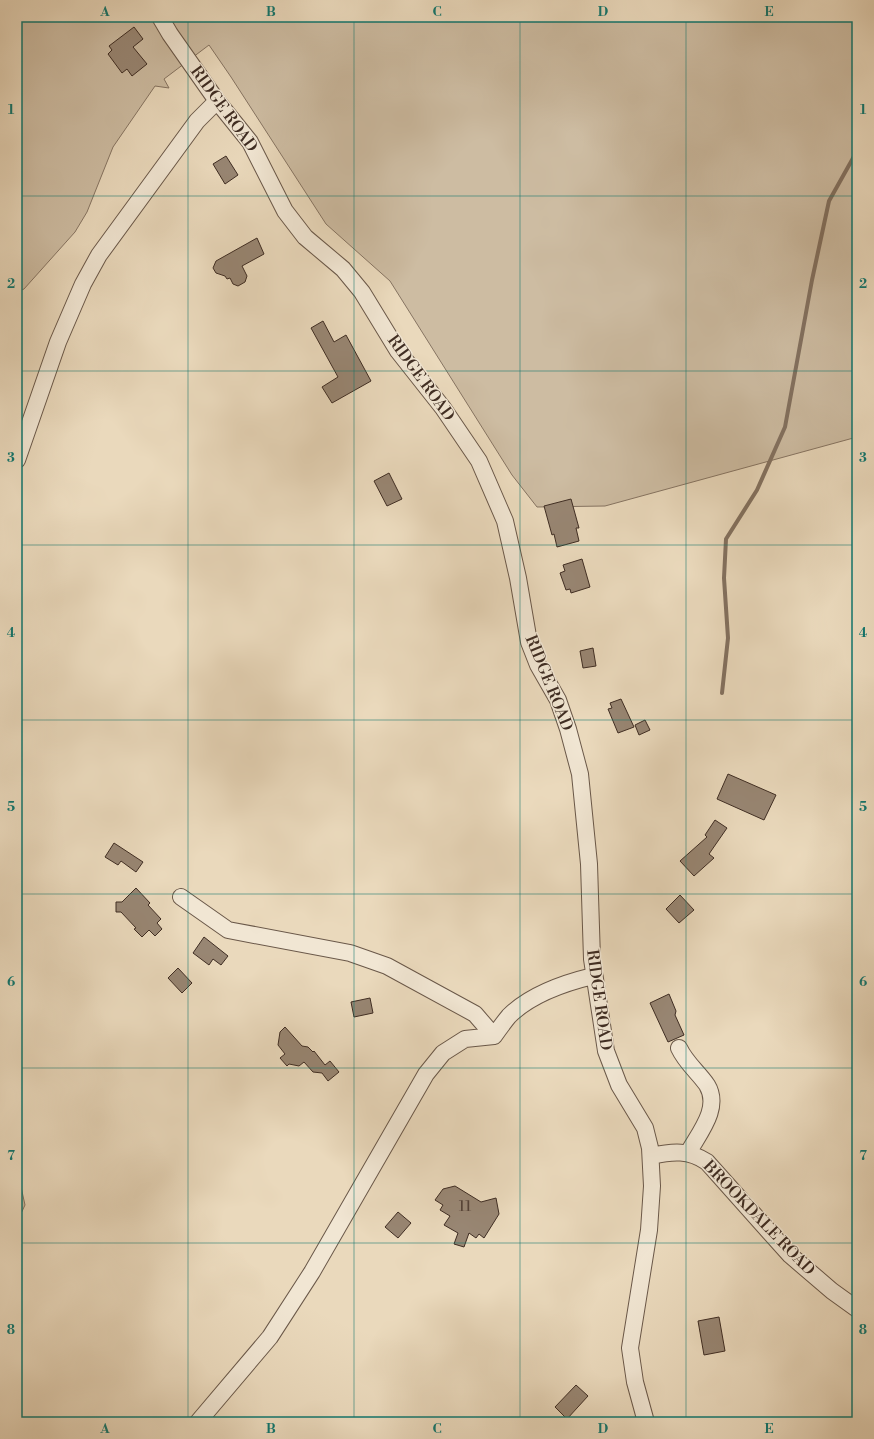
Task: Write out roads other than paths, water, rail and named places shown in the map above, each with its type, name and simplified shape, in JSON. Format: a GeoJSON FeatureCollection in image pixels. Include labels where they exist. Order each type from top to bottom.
{"type":"FeatureCollection","features":[{"type":"Feature","properties":{"kind":"street","name":"RIDGE ROAD"},"geometry":{"type":"LineString","coordinates":[[160,17],[170,34],[217,101],[250,142],[285,211],[305,237],[343,269],[362,292],[398,351],[448,415],[479,460],[502,514],[518,578],[529,642],[538,665],[560,708],[568,729],[580,774],[589,864],[593,976],[609,1064],[619,1085],[645,1128],[652,1156],[649,1230],[630,1348],[635,1382],[646,1422]]}},
{"type":"Feature","properties":{"kind":"street"},"geometry":{"type":"LineString","coordinates":[[17,460],[58,342],[83,284],[99,255],[197,121],[217,101]]}},
{"type":"Feature","properties":{"kind":"street"},"geometry":{"type":"LineString","coordinates":[[181,897],[228,930],[350,953],[387,966],[474,1014],[494,1036]]}},
{"type":"Feature","properties":{"kind":"street"},"geometry":{"type":"LineString","coordinates":[[198,1422],[270,1337],[312,1272],[426,1074],[443,1053],[465,1039],[494,1036],[510,1015],[538,995],[574,980],[593,976]]}},
{"type":"Feature","properties":{"kind":"street"},"geometry":{"type":"LineString","coordinates":[[680,1048],[689,1066],[707,1086],[711,1096],[712,1107],[708,1119],[688,1152]]}},
{"type":"Feature","properties":{"kind":"street","name":"BROOKDALE ROAD"},"geometry":{"type":"LineString","coordinates":[[652,1156],[671,1152],[688,1152],[701,1158],[714,1168],[790,1255],[832,1291],[857,1309]]}},
{"type":"Feature","properties":{"kind":"waterway"},"geometry":{"type":"LineString","coordinates":[[722,693],[728,638],[724,578],[726,539],[757,490],[785,427],[812,280],[829,201],[857,151]]}}]}
